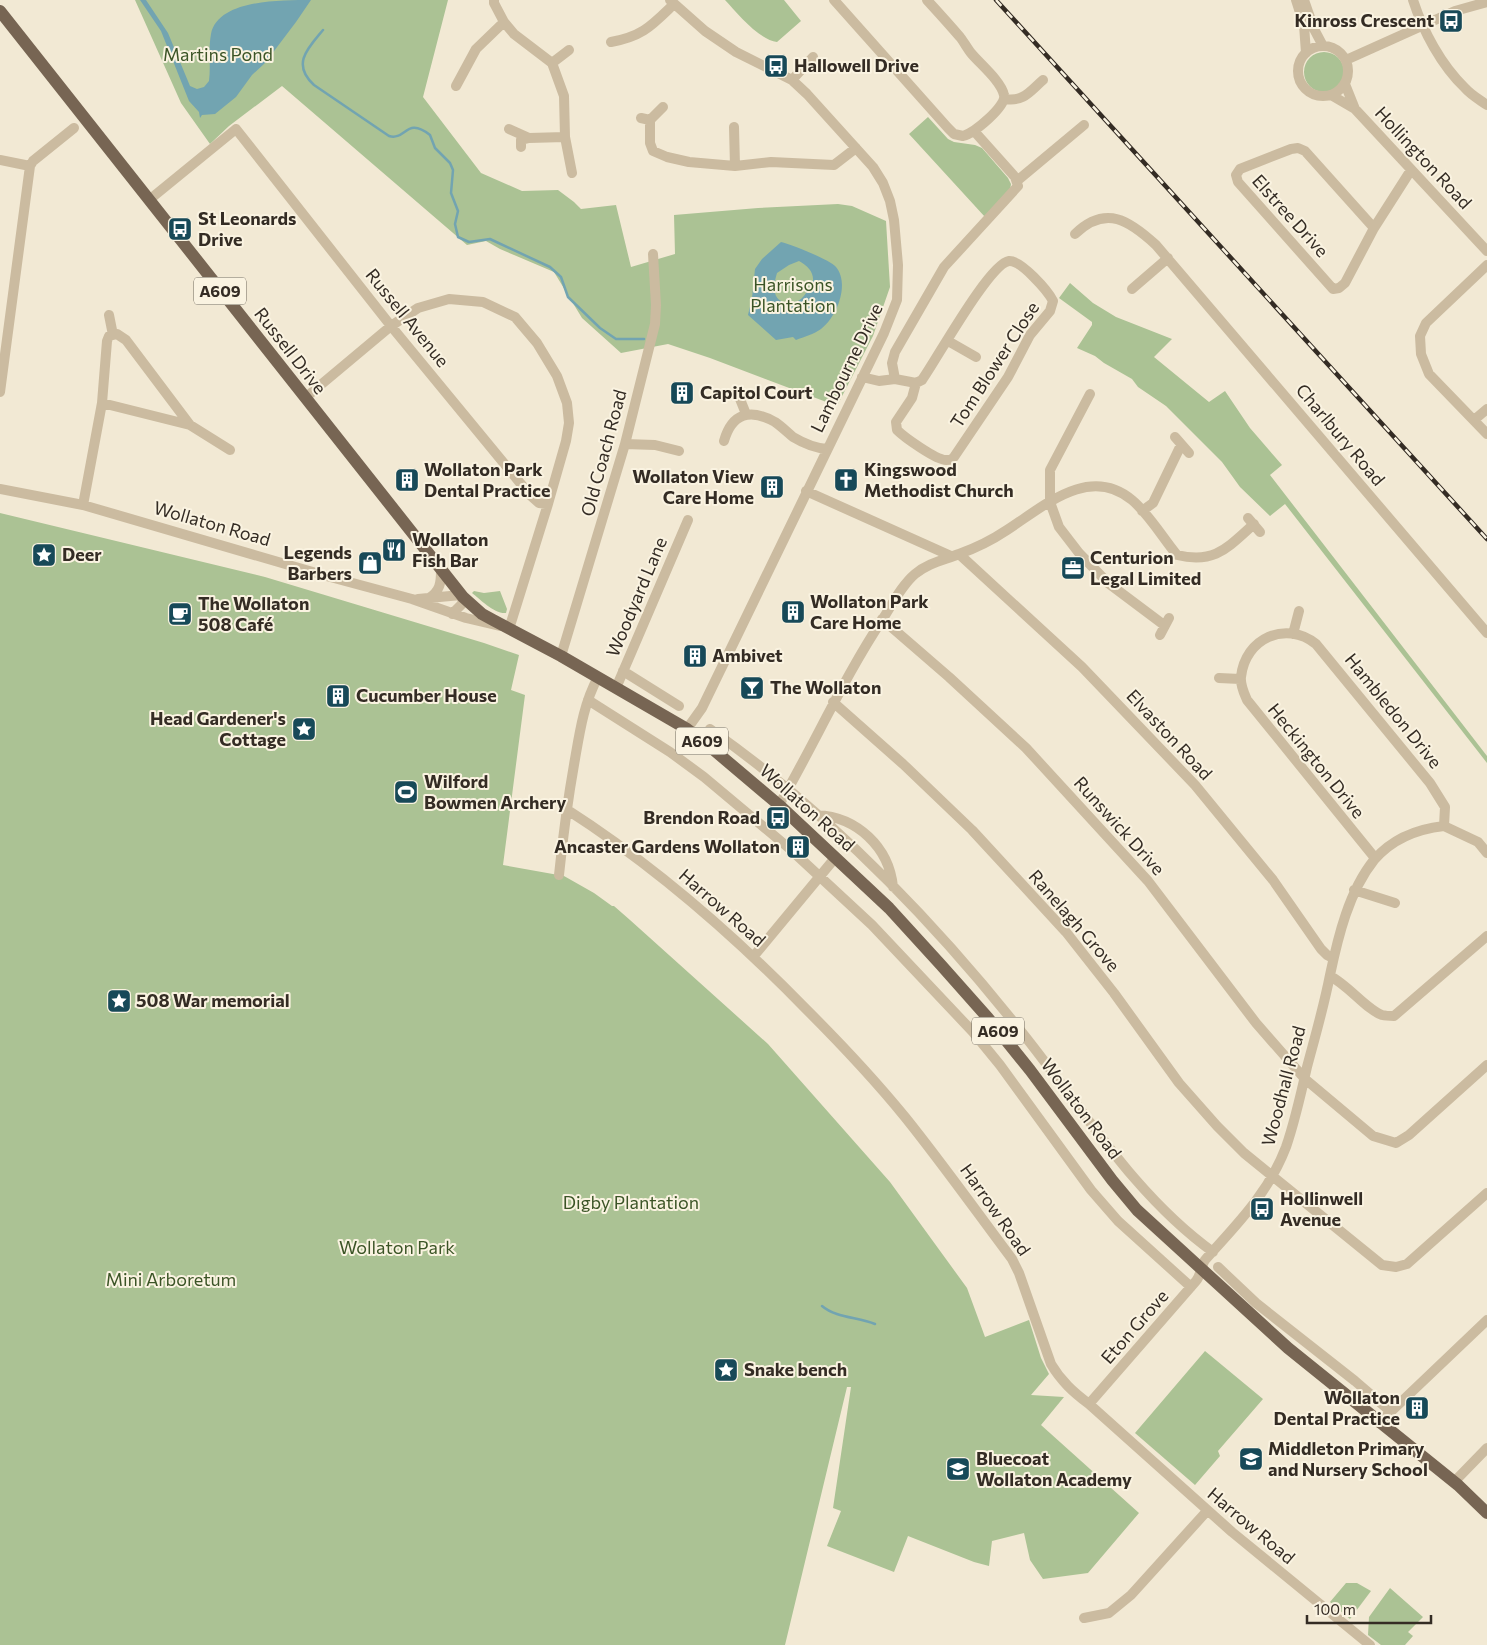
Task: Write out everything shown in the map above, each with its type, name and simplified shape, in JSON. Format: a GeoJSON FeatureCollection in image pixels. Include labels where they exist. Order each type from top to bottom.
{"type":"FeatureCollection","features":[{"type":"Feature","properties":{"kind":"main road","name":"Russell Drive"},"geometry":{"type":"LineString","coordinates":[[0,11],[441,571]]}},
{"type":"Feature","properties":{"kind":"main road","name":"Wollaton Road"},"geometry":{"type":"LineString","coordinates":[[441,571],[462,596],[482,614],[561,656],[687,729],[779,806],[889,908],[988,1018],[1131,1203],[1288,1348],[1454,1482],[1487,1513]]}},
{"type":"Feature","properties":{"kind":"main road","name":"Wollaton Road"},"geometry":{"type":"LineString","coordinates":[[1466,1492],[1487,1506]]}},
{"type":"Feature","properties":{"kind":"street"},"geometry":{"type":"LineString","coordinates":[[494,0],[504,22],[514,34],[552,63],[564,96],[565,137],[574,168]]}},
{"type":"Feature","properties":{"kind":"street"},"geometry":{"type":"LineString","coordinates":[[834,0],[951,132],[964,136],[974,131],[1000,107],[1004,99],[1004,93],[927,0]]}},
{"type":"Feature","properties":{"kind":"street"},"geometry":{"type":"LineString","coordinates":[[1296,0],[1304,25],[1306,53]]}},
{"type":"Feature","properties":{"kind":"street"},"geometry":{"type":"LineString","coordinates":[[1304,0],[1323,46]]}},
{"type":"Feature","properties":{"kind":"street"},"geometry":{"type":"LineString","coordinates":[[1413,0],[1441,59],[1465,89],[1487,105]]}},
{"type":"Feature","properties":{"kind":"street"},"geometry":{"type":"LineString","coordinates":[[611,42],[628,39],[641,33],[672,2]]}},
{"type":"Feature","properties":{"kind":"street","name":"Lambourne Drive"},"geometry":{"type":"LineString","coordinates":[[672,2],[704,31],[736,52],[792,80],[873,167],[890,202],[894,220],[899,285],[898,300],[891,318],[702,708],[687,729]]}},
{"type":"Feature","properties":{"kind":"street"},"geometry":{"type":"LineString","coordinates":[[1346,60],[1455,11],[1487,2]]}},
{"type":"Feature","properties":{"kind":"street"},"geometry":{"type":"LineString","coordinates":[[456,86],[476,49],[504,22]]}},
{"type":"Feature","properties":{"kind":"street"},"geometry":{"type":"LineString","coordinates":[[1323,46],[1333,48],[1342,54],[1346,60],[1349,74],[1340,91],[1322,96],[1303,89],[1299,83],[1297,68],[1306,53],[1314,48],[1323,46]]}},
{"type":"Feature","properties":{"kind":"street"},"geometry":{"type":"LineString","coordinates":[[552,63],[569,50]]}},
{"type":"Feature","properties":{"kind":"street"},"geometry":{"type":"LineString","coordinates":[[792,80],[813,57]]}},
{"type":"Feature","properties":{"kind":"street"},"geometry":{"type":"LineString","coordinates":[[1004,99],[1022,98],[1043,80]]}},
{"type":"Feature","properties":{"kind":"street","name":"Hollington Road"},"geometry":{"type":"LineString","coordinates":[[1345,84],[1355,109]]}},
{"type":"Feature","properties":{"kind":"street","name":"Hollington Road"},"geometry":{"type":"LineString","coordinates":[[1331,95],[1355,109],[1487,251]]}},
{"type":"Feature","properties":{"kind":"street"},"geometry":{"type":"LineString","coordinates":[[663,107],[645,119],[650,143],[650,154],[667,158],[735,166],[771,162],[834,165],[856,148]]}},
{"type":"Feature","properties":{"kind":"street"},"geometry":{"type":"LineString","coordinates":[[895,379],[892,363],[895,352],[938,277],[956,253],[1017,182],[1084,124]]}},
{"type":"Feature","properties":{"kind":"street"},"geometry":{"type":"LineString","coordinates":[[734,127],[735,166]]}},
{"type":"Feature","properties":{"kind":"street"},"geometry":{"type":"LineString","coordinates":[[0,392],[30,166],[33,160],[74,128]]}},
{"type":"Feature","properties":{"kind":"street","name":"Russell Avenue"},"geometry":{"type":"LineString","coordinates":[[149,200],[236,129],[391,326],[530,495],[539,503],[548,504]]}},
{"type":"Feature","properties":{"kind":"street"},"geometry":{"type":"LineString","coordinates":[[509,129],[529,138]]}},
{"type":"Feature","properties":{"kind":"street"},"geometry":{"type":"LineString","coordinates":[[974,131],[1017,182]]}},
{"type":"Feature","properties":{"kind":"street"},"geometry":{"type":"LineString","coordinates":[[521,147],[521,140],[529,138],[565,137]]}},
{"type":"Feature","properties":{"kind":"street","name":"Elstree Drive"},"geometry":{"type":"LineString","coordinates":[[1374,228],[1306,151],[1298,148],[1291,149],[1240,169],[1236,175],[1238,182],[1333,289],[1339,288],[1345,283],[1374,228],[1411,170]]}},
{"type":"Feature","properties":{"kind":"street"},"geometry":{"type":"LineString","coordinates":[[0,160],[30,166]]}},
{"type":"Feature","properties":{"kind":"street"},"geometry":{"type":"LineString","coordinates":[[686,172],[689,162]]}},
{"type":"Feature","properties":{"kind":"street","name":"Charlbury Road"},"geometry":{"type":"LineString","coordinates":[[1075,234],[1083,226],[1102,218],[1118,218],[1145,234],[1168,258],[1487,633]]}},
{"type":"Feature","properties":{"kind":"street","name":"Old Coach Road"},"geometry":{"type":"LineString","coordinates":[[561,656],[625,444],[655,324],[656,305],[653,254]]}},
{"type":"Feature","properties":{"kind":"street"},"geometry":{"type":"LineString","coordinates":[[1132,289],[1168,258]]}},
{"type":"Feature","properties":{"kind":"street","name":"Tom Blower Close"},"geometry":{"type":"LineString","coordinates":[[1008,261],[1016,262],[1022,266],[1045,289],[1053,301],[1050,311],[1024,344],[1008,377],[954,457],[950,460],[937,458],[897,430],[896,422],[912,398],[916,383],[922,380],[983,286],[1008,261]]}},
{"type":"Feature","properties":{"kind":"street"},"geometry":{"type":"LineString","coordinates":[[1487,265],[1426,323],[1420,336],[1421,354],[1429,374],[1487,434]]}},
{"type":"Feature","properties":{"kind":"street"},"geometry":{"type":"LineString","coordinates":[[304,398],[391,326],[418,308],[449,299],[483,302],[515,317],[537,343],[557,376],[567,403],[569,423],[566,441],[548,504],[506,627]]}},
{"type":"Feature","properties":{"kind":"street"},"geometry":{"type":"LineString","coordinates":[[109,315],[113,335]]}},
{"type":"Feature","properties":{"kind":"street"},"geometry":{"type":"LineString","coordinates":[[83,505],[102,403],[107,340],[109,336],[117,334],[126,340],[190,425]]}},
{"type":"Feature","properties":{"kind":"street","name":"Tom Blower Close"},"geometry":{"type":"LineString","coordinates":[[948,341],[976,357]]}},
{"type":"Feature","properties":{"kind":"street"},"geometry":{"type":"LineString","coordinates":[[862,377],[879,381],[895,379],[916,383]]}},
{"type":"Feature","properties":{"kind":"street"},"geometry":{"type":"LineString","coordinates":[[1090,393],[1050,470],[1050,502],[1059,527],[1079,554],[1108,583],[1164,626]]}},
{"type":"Feature","properties":{"kind":"street"},"geometry":{"type":"LineString","coordinates":[[740,399],[746,414]]}},
{"type":"Feature","properties":{"kind":"street"},"geometry":{"type":"LineString","coordinates":[[102,403],[190,425],[230,450]]}},
{"type":"Feature","properties":{"kind":"street"},"geometry":{"type":"LineString","coordinates":[[1474,420],[1487,409]]}},
{"type":"Feature","properties":{"kind":"street"},"geometry":{"type":"LineString","coordinates":[[724,441],[732,423],[738,417],[746,414],[774,422],[794,437],[810,445],[826,449]]}},
{"type":"Feature","properties":{"kind":"street"},"geometry":{"type":"LineString","coordinates":[[1142,511],[1153,503],[1178,441],[1189,453]]}},
{"type":"Feature","properties":{"kind":"street"},"geometry":{"type":"LineString","coordinates":[[625,444],[655,445],[673,452]]}},
{"type":"Feature","properties":{"kind":"street"},"geometry":{"type":"LineString","coordinates":[[779,806],[833,702],[869,638],[914,575],[936,561],[990,540],[1050,502],[1068,492],[1083,487],[1099,486],[1116,490],[1132,500],[1177,555],[1184,557],[1199,559],[1219,554],[1254,525]]}},
{"type":"Feature","properties":{"kind":"street","name":"Wollaton Road"},"geometry":{"type":"LineString","coordinates":[[0,489],[83,505],[412,599],[484,624],[506,627]]}},
{"type":"Feature","properties":{"kind":"street","name":"Elvaston Road"},"geometry":{"type":"LineString","coordinates":[[806,491],[955,555],[1082,667],[1195,785],[1273,880],[1321,949],[1326,955],[1334,958]]}},
{"type":"Feature","properties":{"kind":"street","name":"Woodyard Lane"},"geometry":{"type":"LineString","coordinates":[[616,688],[688,520]]}},
{"type":"Feature","properties":{"kind":"street"},"geometry":{"type":"LineString","coordinates":[[428,599],[437,591],[441,581],[441,571]]}},
{"type":"Feature","properties":{"kind":"street"},"geometry":{"type":"LineString","coordinates":[[452,614],[462,604],[462,596]]}},
{"type":"Feature","properties":{"kind":"street","name":"Wollaton Road"},"geometry":{"type":"LineString","coordinates":[[412,599],[462,596]]}},
{"type":"Feature","properties":{"kind":"street"},"geometry":{"type":"LineString","coordinates":[[1219,678],[1240,679],[1249,652],[1268,637],[1278,634],[1293,634],[1299,611]]}},
{"type":"Feature","properties":{"kind":"street","name":"Runswick Drive"},"geometry":{"type":"LineString","coordinates":[[882,619],[943,671],[1026,748],[1148,881],[1256,1023],[1304,1079],[1373,1136],[1396,1143],[1409,1135],[1487,1065]]}},
{"type":"Feature","properties":{"kind":"street","name":"Hambledon Drive"},"geometry":{"type":"LineString","coordinates":[[1293,634],[1303,636],[1316,644],[1430,783],[1445,807],[1444,826]]}},
{"type":"Feature","properties":{"kind":"street"},"geometry":{"type":"LineString","coordinates":[[623,672],[679,706]]}},
{"type":"Feature","properties":{"kind":"street"},"geometry":{"type":"LineString","coordinates":[[559,875],[566,809],[583,714],[598,677]]}},
{"type":"Feature","properties":{"kind":"street","name":"Heckington Drive"},"geometry":{"type":"LineString","coordinates":[[1240,679],[1250,705],[1375,858]]}},
{"type":"Feature","properties":{"kind":"street"},"geometry":{"type":"LineString","coordinates":[[588,700],[655,742],[704,777],[776,837],[872,925],[966,1024],[1000,1065],[1091,1190],[1118,1221],[1191,1287]]}},
{"type":"Feature","properties":{"kind":"street","name":"Ranelagh Grove"},"geometry":{"type":"LineString","coordinates":[[833,702],[903,764],[972,830],[1066,932],[1114,993],[1179,1083],[1244,1153],[1273,1177]]}},
{"type":"Feature","properties":{"kind":"street","name":"Wollaton Road"},"geometry":{"type":"LineString","coordinates":[[710,730],[740,750],[788,790],[893,887],[1014,1022],[1052,1069],[1098,1135],[1133,1177],[1182,1228],[1213,1252]]}},
{"type":"Feature","properties":{"kind":"street","name":"Harrow Road"},"geometry":{"type":"LineString","coordinates":[[566,809],[606,834],[648,866],[693,903],[770,972],[840,1044],[904,1115],[954,1179],[1012,1259],[1051,1364],[1069,1389],[1089,1404],[1207,1511],[1370,1645]]}},
{"type":"Feature","properties":{"kind":"street"},"geometry":{"type":"LineString","coordinates":[[817,815],[848,822],[871,838],[886,860],[893,887]]}},
{"type":"Feature","properties":{"kind":"street"},"geometry":{"type":"LineString","coordinates":[[1444,826],[1478,842],[1487,853]]}},
{"type":"Feature","properties":{"kind":"street","name":"Woodhall Road"},"geometry":{"type":"LineString","coordinates":[[1202,1269],[1204,1262],[1256,1202],[1273,1177],[1286,1148],[1295,1119],[1334,958],[1354,890],[1375,858],[1407,834],[1444,826]]}},
{"type":"Feature","properties":{"kind":"street"},"geometry":{"type":"LineString","coordinates":[[753,957],[836,858]]}},
{"type":"Feature","properties":{"kind":"street"},"geometry":{"type":"LineString","coordinates":[[1354,890],[1395,903]]}},
{"type":"Feature","properties":{"kind":"street"},"geometry":{"type":"LineString","coordinates":[[1330,976],[1342,982],[1377,1012],[1384,1016],[1394,1016],[1487,936]]}},
{"type":"Feature","properties":{"kind":"street"},"geometry":{"type":"LineString","coordinates":[[1273,1177],[1382,1265],[1396,1267],[1407,1264],[1487,1193]]}},
{"type":"Feature","properties":{"kind":"street"},"geometry":{"type":"LineString","coordinates":[[1218,1267],[1256,1303],[1390,1411]]}},
{"type":"Feature","properties":{"kind":"street","name":"Eton Grove"},"geometry":{"type":"LineString","coordinates":[[1089,1404],[1191,1287],[1199,1277],[1202,1269]]}},
{"type":"Feature","properties":{"kind":"street"},"geometry":{"type":"LineString","coordinates":[[1378,1422],[1487,1320]]}},
{"type":"Feature","properties":{"kind":"street"},"geometry":{"type":"LineString","coordinates":[[1454,1482],[1487,1448]]}},
{"type":"Feature","properties":{"kind":"street"},"geometry":{"type":"LineString","coordinates":[[1084,1618],[1109,1613],[1131,1595],[1207,1511]]}},
{"type":"Feature","properties":{"kind":"green space","name":"Harrisons Plantation"},"geometry":{"type":"Polygon","coordinates":[[[135,0],[448,0],[423,97],[481,173],[522,191],[558,190],[581,209],[616,205],[631,267],[675,254],[674,215],[838,204],[852,206],[886,221],[890,287],[873,336],[837,406],[668,344],[621,353],[582,318],[554,272],[486,241],[467,245],[282,86],[229,126],[210,144],[181,103],[135,0]]]}},
{"type":"Feature","properties":{"kind":"green space"},"geometry":{"type":"Polygon","coordinates":[[[725,0],[784,0],[801,21],[777,42],[756,31],[725,0]]]}},
{"type":"Feature","properties":{"kind":"green space"},"geometry":{"type":"Polygon","coordinates":[[[1328,52],[1335,55],[1341,61],[1344,72],[1343,80],[1335,89],[1328,92],[1320,92],[1313,89],[1305,80],[1304,68],[1307,61],[1316,53],[1328,52]]]}},
{"type":"Feature","properties":{"kind":"green space"},"geometry":{"type":"Polygon","coordinates":[[[928,117],[948,139],[982,148],[1008,178],[1011,184],[1010,191],[985,217],[909,134],[928,117]]]}},
{"type":"Feature","properties":{"kind":"green space"},"geometry":{"type":"Polygon","coordinates":[[[1070,283],[1093,303],[1116,317],[1172,339],[1154,357],[1209,402],[1225,391],[1250,428],[1282,465],[1270,475],[1487,756],[1487,763],[1285,504],[1270,516],[1240,487],[1222,462],[1166,406],[1138,387],[1132,379],[1095,356],[1077,348],[1092,322],[1059,298],[1070,283]]]}},
{"type":"Feature","properties":{"kind":"green space","name":"Wollaton Park"},"geometry":{"type":"Polygon","coordinates":[[[0,513],[265,577],[519,655],[511,690],[525,695],[503,865],[564,876],[614,906],[768,1044],[890,1182],[967,1288],[985,1337],[1029,1320],[1041,1358],[1049,1374],[1031,1395],[1064,1397],[1041,1425],[1139,1513],[1088,1573],[1043,1579],[1030,1560],[1024,1533],[992,1541],[989,1566],[908,1536],[894,1572],[827,1546],[841,1511],[833,1508],[851,1387],[847,1387],[785,1645],[0,1645],[0,513]]]}},
{"type":"Feature","properties":{"kind":"green space"},"geometry":{"type":"Polygon","coordinates":[[[474,591],[484,593],[500,591],[507,609],[506,613],[501,613],[487,606],[472,593],[474,591]]]}},
{"type":"Feature","properties":{"kind":"green space"},"geometry":{"type":"Polygon","coordinates":[[[1205,1351],[1263,1399],[1218,1451],[1220,1456],[1195,1485],[1135,1433],[1205,1351]]]}},
{"type":"Feature","properties":{"kind":"green space"},"geometry":{"type":"Polygon","coordinates":[[[1346,1583],[1357,1583],[1371,1591],[1350,1619],[1330,1602],[1346,1583]]]}},
{"type":"Feature","properties":{"kind":"green space"},"geometry":{"type":"Polygon","coordinates":[[[1390,1588],[1423,1617],[1408,1632],[1413,1636],[1405,1645],[1381,1645],[1368,1635],[1369,1617],[1390,1588]]]}},
{"type":"Feature","properties":{"kind":"water"},"geometry":{"type":"Polygon","coordinates":[[[140,0],[146,0],[168,33],[190,86],[197,89],[204,87],[209,81],[211,34],[216,23],[225,14],[251,4],[311,0],[265,63],[252,75],[236,97],[215,114],[202,115],[200,118],[199,112],[189,101],[161,31],[140,0]]]}},
{"type":"Feature","properties":{"kind":"water"},"geometry":{"type":"Polygon","coordinates":[[[781,242],[818,256],[836,267],[842,282],[842,291],[836,309],[827,324],[812,334],[796,340],[793,337],[776,340],[748,315],[755,269],[762,259],[781,242]],[[799,261],[777,273],[774,291],[782,302],[798,301],[806,294],[813,282],[808,267],[799,261]]]}},
{"type":"Feature","properties":{"kind":"waterway"},"geometry":{"type":"LineString","coordinates":[[323,30],[304,56],[303,63],[307,77],[314,85],[389,136],[395,137],[411,128],[422,130],[430,135],[435,148],[450,163],[453,170],[451,193],[458,211],[455,224],[458,237],[469,242],[490,239],[550,267],[561,277],[568,297],[600,328],[616,339],[644,339]]}},
{"type":"Feature","properties":{"kind":"waterway"},"geometry":{"type":"LineString","coordinates":[[822,1306],[834,1313],[875,1324]]}},
{"type":"Feature","properties":{"kind":"railway"},"geometry":{"type":"LineString","coordinates":[[996,0],[1487,539]]}},
{"type":"Feature","properties":{"kind":"place","name":"Kinross Crescent"},"geometry":{"type":"Point","coordinates":[1451,21]}},
{"type":"Feature","properties":{"kind":"place","name":"Hallowell Drive"},"geometry":{"type":"Point","coordinates":[776,66]}},
{"type":"Feature","properties":{"kind":"place","name":"St Leonards Drive"},"geometry":{"type":"Point","coordinates":[180,229]}},
{"type":"Feature","properties":{"kind":"place","name":"Capitol Court"},"geometry":{"type":"Point","coordinates":[682,393]}},
{"type":"Feature","properties":{"kind":"place","name":"Wollaton Park Dental Practice"},"geometry":{"type":"Point","coordinates":[407,480]}},
{"type":"Feature","properties":{"kind":"place","name":"Kingswood Methodist Church"},"geometry":{"type":"Point","coordinates":[846,480]}},
{"type":"Feature","properties":{"kind":"place","name":"Wollaton View Care Home"},"geometry":{"type":"Point","coordinates":[772,487]}},
{"type":"Feature","properties":{"kind":"place","name":"Wollaton Fish Bar"},"geometry":{"type":"Point","coordinates":[394,550]}},
{"type":"Feature","properties":{"kind":"place","name":"Deer"},"geometry":{"type":"Point","coordinates":[44,555]}},
{"type":"Feature","properties":{"kind":"place","name":"Legends Barbers"},"geometry":{"type":"Point","coordinates":[370,563]}},
{"type":"Feature","properties":{"kind":"place","name":"Centurion Legal Limited"},"geometry":{"type":"Point","coordinates":[1073,568]}},
{"type":"Feature","properties":{"kind":"place","name":"Wollaton Park Care Home"},"geometry":{"type":"Point","coordinates":[793,612]}},
{"type":"Feature","properties":{"kind":"place","name":"The Wollaton 508 Café"},"geometry":{"type":"Point","coordinates":[180,614]}},
{"type":"Feature","properties":{"kind":"place","name":"Ambivet"},"geometry":{"type":"Point","coordinates":[695,656]}},
{"type":"Feature","properties":{"kind":"place","name":"The Wollaton"},"geometry":{"type":"Point","coordinates":[752,688]}},
{"type":"Feature","properties":{"kind":"place","name":"Cucumber House"},"geometry":{"type":"Point","coordinates":[338,696]}},
{"type":"Feature","properties":{"kind":"place","name":"Head Gardener's Cottage"},"geometry":{"type":"Point","coordinates":[304,729]}},
{"type":"Feature","properties":{"kind":"place","name":"Wilford Bowmen Archery"},"geometry":{"type":"Point","coordinates":[406,792]}},
{"type":"Feature","properties":{"kind":"place","name":"Brendon Road"},"geometry":{"type":"Point","coordinates":[778,818]}},
{"type":"Feature","properties":{"kind":"place","name":"Ancaster Gardens Wollaton"},"geometry":{"type":"Point","coordinates":[798,847]}},
{"type":"Feature","properties":{"kind":"place","name":"508 War memorial"},"geometry":{"type":"Point","coordinates":[119,1001]}},
{"type":"Feature","properties":{"kind":"place","name":"Hollinwell Avenue"},"geometry":{"type":"Point","coordinates":[1262,1209]}},
{"type":"Feature","properties":{"kind":"place","name":"Snake bench"},"geometry":{"type":"Point","coordinates":[726,1370]}},
{"type":"Feature","properties":{"kind":"place","name":"Wollaton Dental Practice"},"geometry":{"type":"Point","coordinates":[1417,1408]}},
{"type":"Feature","properties":{"kind":"place","name":"Middleton Primary and Nursery School"},"geometry":{"type":"Point","coordinates":[1251,1459]}},
{"type":"Feature","properties":{"kind":"place","name":"Bluecoat Wollaton Academy"},"geometry":{"type":"Point","coordinates":[958,1469]}},
{"type":"Feature","properties":{"kind":"park label","name":"Martins Pond"},"geometry":{"type":"Point","coordinates":[218,55]}},
{"type":"Feature","properties":{"kind":"park label","name":"Digby Plantation"},"geometry":{"type":"Point","coordinates":[631,1203]}},
{"type":"Feature","properties":{"kind":"park label","name":"Mini Arboretum"},"geometry":{"type":"Point","coordinates":[171,1280]}}]}
